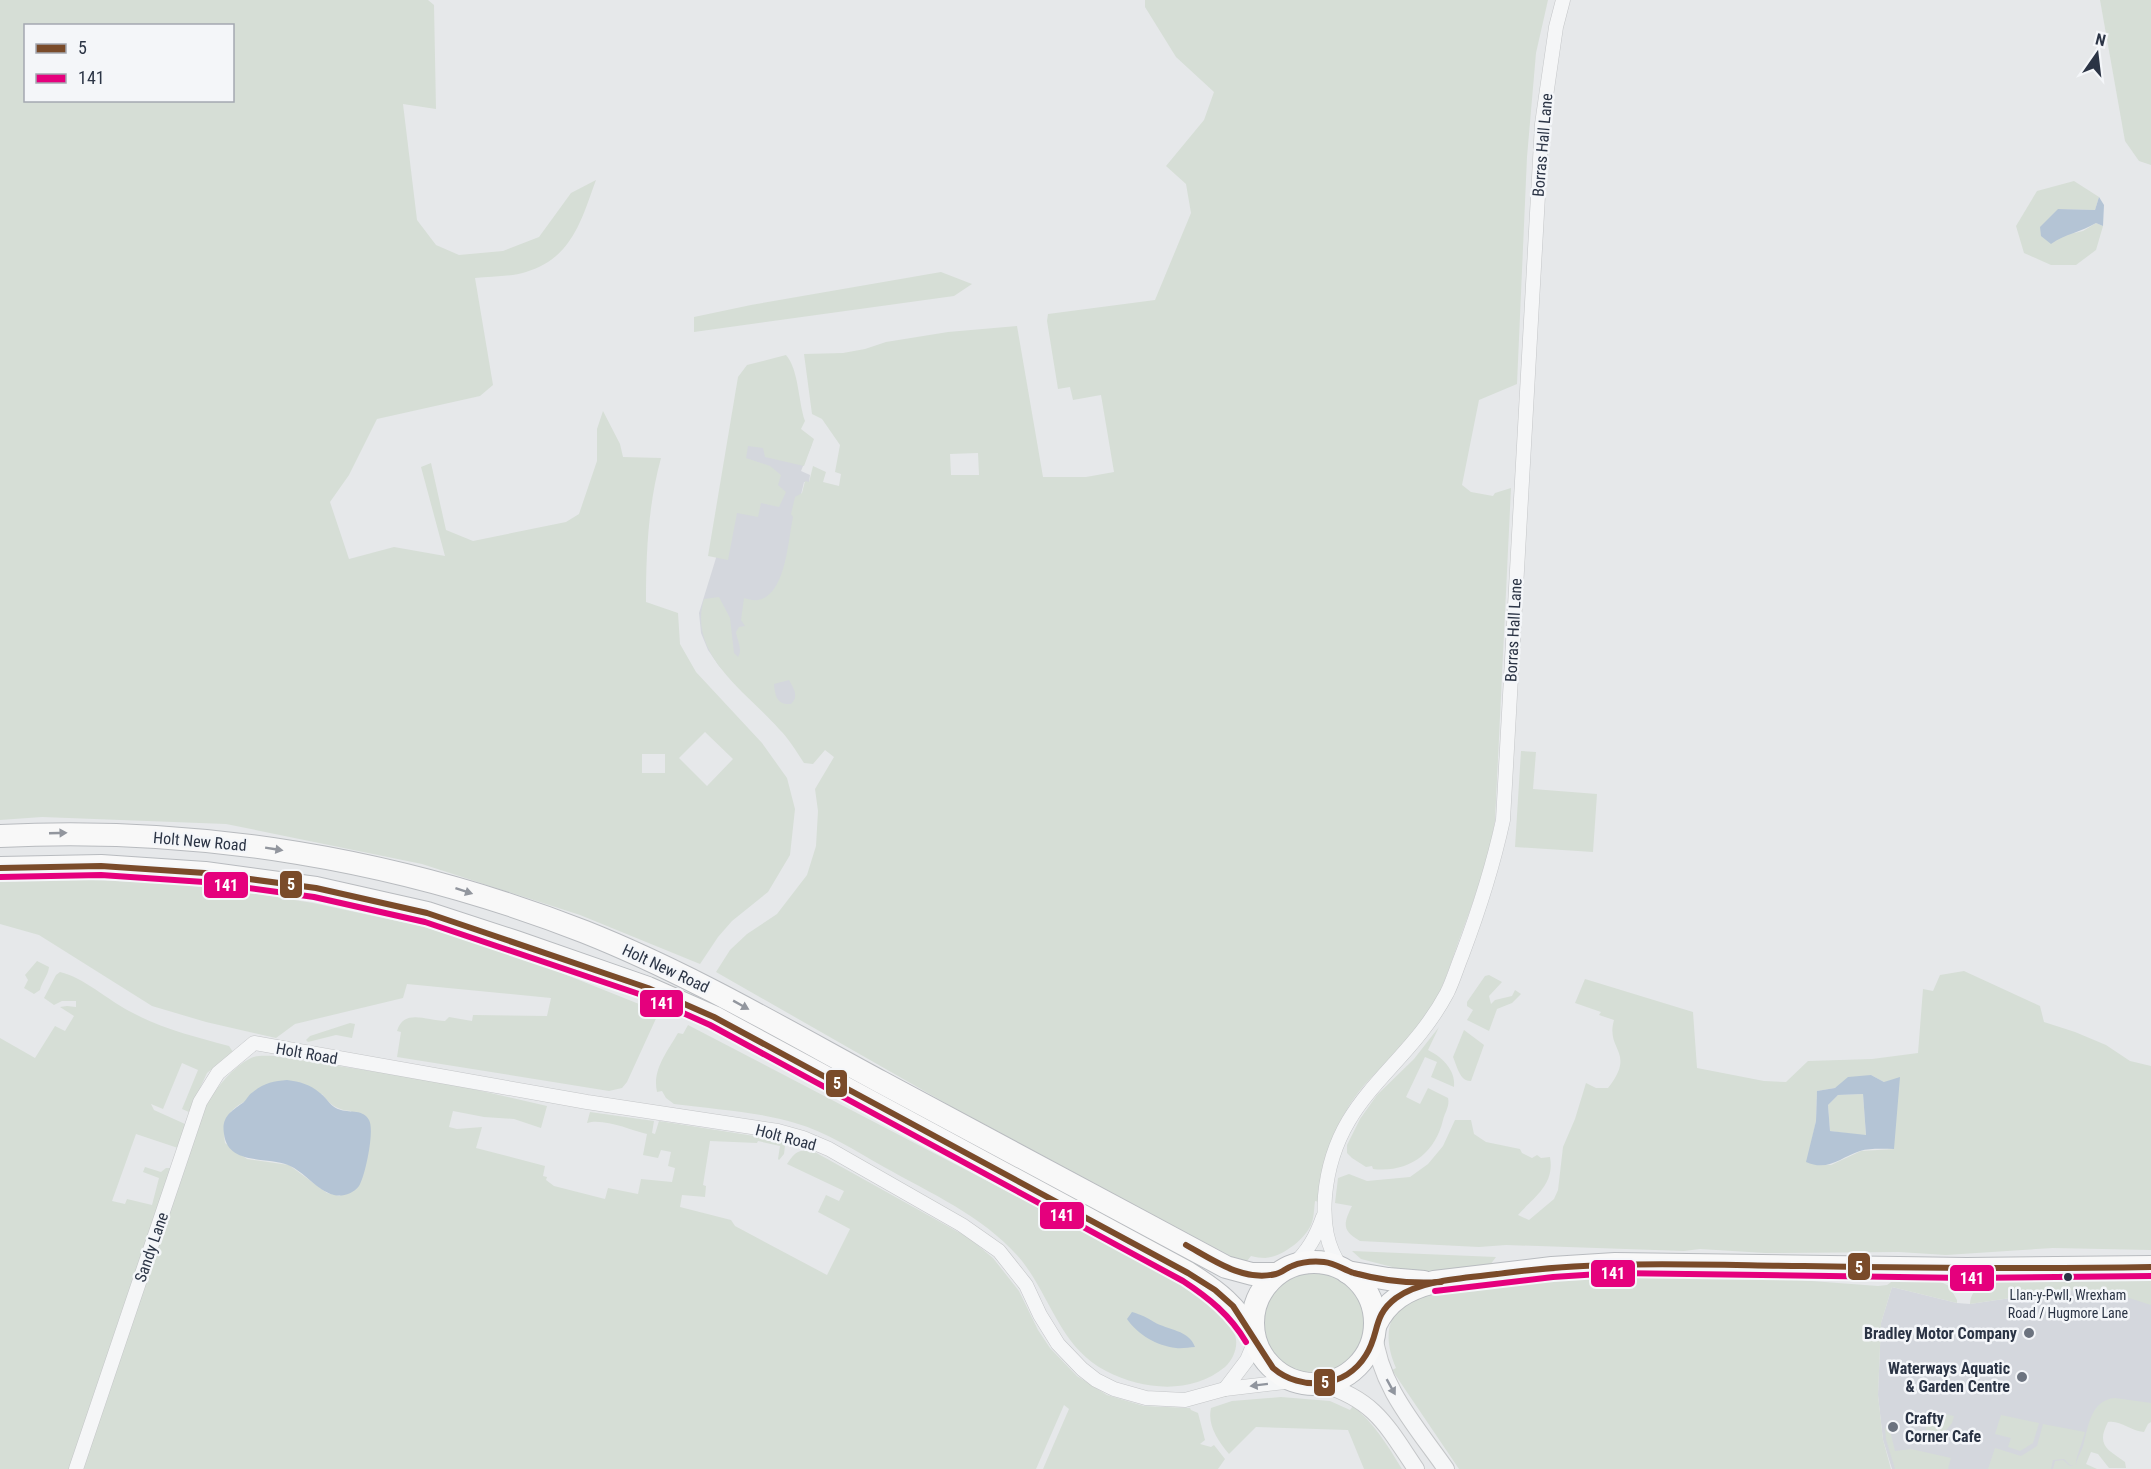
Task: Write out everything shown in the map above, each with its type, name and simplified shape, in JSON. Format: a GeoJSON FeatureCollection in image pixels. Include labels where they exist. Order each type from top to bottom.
{"type":"FeatureCollection","features":[{"type":"Feature","properties":{"kind":"highway","name":"Holt New Road"},"geometry":{"type":"LineString","coordinates":[[0,836],[64,832],[171,837],[268,848],[360,864],[471,893],[583,931],[672,969],[1226,1267],[1252,1274],[1284,1270]]}},
{"type":"Feature","properties":{"kind":"highway","name":"Holt New Road"},"geometry":{"type":"LineString","coordinates":[[0,868],[101,866],[206,873],[316,888],[427,913],[648,988],[714,1017],[1188,1273],[1216,1290],[1238,1311],[1254,1339]]}},
{"type":"Feature","properties":{"kind":"highway"},"geometry":{"type":"LineString","coordinates":[[1434,1282],[1388,1279],[1345,1270],[1329,1263],[1311,1262],[1284,1270],[1264,1287],[1256,1302],[1252,1320],[1254,1339],[1266,1362],[1276,1371],[1294,1381],[1322,1384],[1354,1370],[1370,1347],[1383,1312],[1397,1297],[1414,1288],[1434,1282],[1564,1267],[1615,1264],[1967,1269],[2151,1267]]}},
{"type":"Feature","properties":{"kind":"highway"},"geometry":{"type":"LineString","coordinates":[[1345,1270],[1366,1290],[1372,1304],[1375,1329]]}},
{"type":"Feature","properties":{"kind":"street","name":"Borras Hall Lane"},"geometry":{"type":"LineString","coordinates":[[1345,1270],[1328,1243],[1324,1215],[1327,1173],[1340,1134],[1367,1093],[1419,1037],[1447,992],[1492,869],[1503,820],[1542,124],[1556,27],[1563,0]]}},
{"type":"Feature","properties":{"kind":"street","name":"Holt Road"},"geometry":{"type":"LineString","coordinates":[[254,1043],[587,1102],[778,1131],[803,1138],[829,1149],[962,1225],[999,1251],[1026,1285],[1040,1315],[1058,1344],[1096,1380],[1130,1394],[1166,1400],[1200,1397],[1225,1389],[1294,1381]]}},
{"type":"Feature","properties":{"kind":"street","name":"Sandy Lane"},"geometry":{"type":"LineString","coordinates":[[76,1469],[200,1102],[218,1073],[254,1043]]}},
{"type":"Feature","properties":{"kind":"street","name":"Borras Hall Lane"},"geometry":{"type":"LineString","coordinates":[[1284,1270],[1311,1245],[1324,1215]]}},
{"type":"Feature","properties":{"kind":"street"},"geometry":{"type":"LineString","coordinates":[[1375,1329],[1376,1351],[1388,1383],[1446,1469]]}},
{"type":"Feature","properties":{"kind":"street"},"geometry":{"type":"LineString","coordinates":[[1225,1389],[1247,1360],[1254,1339]]}},
{"type":"Feature","properties":{"kind":"street"},"geometry":{"type":"LineString","coordinates":[[1322,1384],[1361,1400],[1389,1428],[1416,1469]]}},
{"type":"Feature","properties":{"kind":"shaded area"},"geometry":{"type":"Polygon","coordinates":[[[0,0],[428,0],[434,5],[436,109],[403,104],[417,220],[436,245],[459,255],[503,251],[539,237],[571,193],[596,180],[573,236],[554,257],[542,266],[520,274],[475,278],[493,385],[480,396],[377,419],[349,475],[330,502],[349,559],[394,547],[445,556],[421,467],[431,463],[446,530],[473,541],[566,522],[579,514],[597,461],[597,429],[603,411],[620,444],[623,457],[661,458],[653,494],[649,530],[646,602],[678,613],[680,644],[696,672],[762,743],[787,778],[795,809],[790,855],[768,892],[732,921],[700,964],[580,915],[422,864],[226,824],[42,817],[0,820],[0,0]],[[705,732],[679,758],[707,786],[733,759],[705,732]],[[642,754],[642,773],[665,773],[665,754],[642,754]]]}},
{"type":"Feature","properties":{"kind":"shaded area"},"geometry":{"type":"Polygon","coordinates":[[[1145,0],[1548,0],[1536,53],[1527,157],[1517,384],[1479,400],[1462,485],[1471,492],[1493,496],[1495,493],[1511,488],[1495,821],[1488,852],[1450,967],[1430,1012],[1412,1040],[1359,1091],[1341,1120],[1329,1151],[1319,1202],[1315,1201],[1313,1219],[1308,1231],[1292,1247],[1278,1255],[1265,1258],[1251,1256],[1247,1261],[1234,1258],[954,1108],[716,972],[730,950],[747,934],[777,914],[807,875],[816,846],[818,811],[815,789],[834,757],[825,750],[813,764],[804,763],[783,733],[723,671],[704,638],[701,619],[704,599],[719,597],[730,618],[734,653],[738,657],[740,648],[736,632],[739,627],[745,626],[741,620],[744,598],[758,600],[767,596],[775,588],[787,552],[795,497],[802,493],[805,481],[809,482],[813,466],[826,472],[823,482],[839,486],[841,474],[835,472],[840,445],[822,419],[812,414],[804,354],[843,353],[886,342],[948,332],[1017,326],[1043,477],[1086,477],[1114,472],[1101,395],[1073,400],[1070,387],[1058,389],[1047,321],[1048,314],[1155,300],[1191,213],[1186,184],[1166,166],[1204,120],[1214,92],[1176,57],[1145,7],[1145,0]],[[978,453],[950,454],[951,475],[979,475],[978,453]],[[789,680],[774,684],[778,699],[786,704],[791,704],[795,695],[789,680]]]}},
{"type":"Feature","properties":{"kind":"shaded area"},"geometry":{"type":"Polygon","coordinates":[[[2100,0],[2151,0],[2151,165],[2139,161],[2125,141],[2100,0]]]}},
{"type":"Feature","properties":{"kind":"shaded area"},"geometry":{"type":"Polygon","coordinates":[[[2074,181],[2099,197],[2095,210],[2058,209],[2061,236],[2083,231],[2096,223],[2103,226],[2096,250],[2076,265],[2051,265],[2024,253],[2016,226],[2037,191],[2074,181]]]}},
{"type":"Feature","properties":{"kind":"shaded area"},"geometry":{"type":"Polygon","coordinates":[[[941,272],[972,284],[954,296],[694,332],[694,317],[941,272]]]}},
{"type":"Feature","properties":{"kind":"shaded area"},"geometry":{"type":"Polygon","coordinates":[[[786,355],[796,377],[805,421],[801,429],[814,439],[804,466],[765,457],[763,448],[748,446],[746,458],[770,466],[781,475],[778,485],[786,492],[779,507],[761,503],[758,517],[737,513],[728,560],[708,556],[738,377],[747,365],[786,355]]]}},
{"type":"Feature","properties":{"kind":"shaded area"},"geometry":{"type":"Polygon","coordinates":[[[736,432],[812,444],[801,471],[810,475],[809,482],[804,482],[789,545],[807,694],[780,729],[719,666],[708,650],[701,633],[699,613],[716,558],[736,432]]]}},
{"type":"Feature","properties":{"kind":"shaded area"},"geometry":{"type":"Polygon","coordinates":[[[1521,751],[1536,752],[1533,789],[1597,794],[1593,852],[1515,847],[1521,751]]]}},
{"type":"Feature","properties":{"kind":"shaded area"},"geometry":{"type":"Polygon","coordinates":[[[0,880],[165,883],[238,891],[313,903],[425,927],[544,966],[659,1012],[627,1082],[622,1088],[609,1091],[397,1057],[401,1032],[397,1031],[405,1020],[417,1017],[445,1021],[449,1017],[472,1021],[473,1015],[547,1016],[551,998],[407,984],[403,998],[295,1024],[276,1038],[206,1022],[152,1006],[39,935],[0,924],[0,880]]]}},
{"type":"Feature","properties":{"kind":"shaded area"},"geometry":{"type":"Polygon","coordinates":[[[37,961],[49,967],[40,990],[34,994],[24,988],[28,980],[25,975],[37,961]]]}},
{"type":"Feature","properties":{"kind":"shaded area"},"geometry":{"type":"Polygon","coordinates":[[[1964,971],[2040,1006],[2044,1022],[2106,1045],[2130,1061],[2151,1066],[2151,1250],[2053,1248],[1946,1255],[1899,1252],[1765,1253],[1700,1249],[1684,1251],[1506,1245],[1479,1247],[1360,1241],[1350,1234],[1346,1226],[1352,1206],[1335,1203],[1338,1178],[1349,1174],[1367,1181],[1410,1177],[1428,1164],[1443,1146],[1455,1120],[1471,1120],[1474,1134],[1486,1142],[1520,1149],[1522,1153],[1532,1158],[1537,1155],[1541,1158],[1550,1157],[1551,1167],[1546,1183],[1518,1215],[1529,1220],[1554,1199],[1558,1190],[1563,1147],[1575,1119],[1586,1083],[1596,1088],[1608,1088],[1620,1066],[1620,1058],[1613,1038],[1614,1020],[1599,1015],[1601,1012],[1575,1003],[1585,979],[1693,1012],[1697,1068],[1764,1081],[1786,1082],[1808,1061],[1872,1059],[1918,1053],[1923,989],[1933,991],[1940,975],[1964,971]],[[1871,1075],[1835,1088],[1817,1091],[1816,1121],[1807,1162],[1831,1165],[1861,1151],[1894,1149],[1884,1082],[1871,1075]]]}},
{"type":"Feature","properties":{"kind":"shaded area"},"geometry":{"type":"Polygon","coordinates":[[[60,972],[69,975],[141,1017],[178,1032],[229,1046],[233,1052],[207,1073],[189,1112],[182,1109],[198,1070],[182,1063],[163,1109],[151,1104],[154,1110],[185,1124],[178,1148],[136,1134],[112,1201],[125,1204],[127,1199],[152,1205],[159,1178],[143,1172],[145,1167],[161,1172],[166,1168],[171,1168],[204,1107],[226,1078],[238,1066],[259,1056],[274,1056],[442,1082],[547,1106],[541,1128],[514,1119],[484,1117],[453,1111],[449,1127],[457,1129],[482,1127],[476,1148],[545,1166],[543,1176],[547,1177],[546,1180],[554,1186],[605,1199],[608,1188],[638,1194],[641,1179],[672,1182],[675,1168],[668,1166],[671,1152],[661,1150],[658,1158],[643,1155],[647,1134],[609,1123],[587,1123],[590,1112],[654,1121],[652,1133],[655,1134],[659,1121],[780,1140],[785,1146],[784,1154],[779,1160],[780,1146],[758,1141],[757,1143],[710,1141],[703,1185],[706,1186],[705,1197],[682,1195],[680,1207],[731,1220],[735,1226],[827,1275],[850,1229],[818,1212],[826,1195],[839,1201],[844,1191],[787,1164],[797,1152],[813,1151],[969,1238],[993,1258],[1019,1291],[1038,1330],[1050,1348],[1077,1376],[1107,1395],[1144,1406],[1190,1408],[1198,1413],[1205,1440],[1200,1444],[1211,1447],[1214,1445],[1225,1459],[1218,1469],[1043,1469],[1069,1409],[1064,1405],[1036,1469],[0,1469],[0,1038],[35,1058],[55,1026],[65,1031],[74,1016],[60,1007],[76,1007],[76,1001],[62,1001],[54,1005],[44,998],[56,975],[60,972]],[[322,1094],[244,1102],[229,1114],[224,1130],[225,1143],[247,1159],[289,1165],[327,1193],[340,1196],[351,1111],[331,1104],[322,1094]]]}},
{"type":"Feature","properties":{"kind":"shaded area"},"geometry":{"type":"Polygon","coordinates":[[[1489,975],[1502,982],[1489,996],[1491,1004],[1495,1000],[1512,996],[1515,990],[1521,994],[1512,1003],[1497,1009],[1489,1031],[1467,1020],[1473,1010],[1467,1006],[1467,1002],[1485,976],[1489,975]]]}},
{"type":"Feature","properties":{"kind":"shaded area"},"geometry":{"type":"Polygon","coordinates":[[[350,1023],[355,1024],[352,1038],[336,1035],[308,1042],[306,1040],[310,1036],[350,1023]]]}},
{"type":"Feature","properties":{"kind":"shaded area"},"geometry":{"type":"Polygon","coordinates":[[[688,1025],[1185,1284],[1213,1306],[1231,1327],[1236,1344],[1230,1361],[1212,1376],[1182,1386],[1167,1387],[1135,1382],[1106,1371],[1091,1361],[1067,1336],[1022,1261],[976,1219],[818,1131],[767,1116],[674,1104],[666,1098],[662,1091],[657,1092],[657,1076],[662,1061],[678,1033],[683,1034],[688,1025]]]}},
{"type":"Feature","properties":{"kind":"shaded area"},"geometry":{"type":"Polygon","coordinates":[[[1439,1027],[1428,1050],[1447,1065],[1453,1075],[1454,1087],[1431,1077],[1437,1062],[1425,1057],[1406,1097],[1420,1104],[1428,1088],[1448,1098],[1448,1106],[1434,1143],[1418,1159],[1398,1168],[1366,1167],[1347,1153],[1347,1145],[1360,1119],[1377,1095],[1414,1059],[1439,1027]]]}},
{"type":"Feature","properties":{"kind":"shaded area"},"geometry":{"type":"Polygon","coordinates":[[[1464,1030],[1484,1045],[1471,1081],[1464,1079],[1453,1057],[1464,1030]]]}},
{"type":"Feature","properties":{"kind":"shaded area"},"geometry":{"type":"Polygon","coordinates":[[[1863,1094],[1866,1136],[1830,1131],[1828,1105],[1838,1095],[1863,1094]]]}},
{"type":"Feature","properties":{"kind":"shaded area"},"geometry":{"type":"Polygon","coordinates":[[[1352,1251],[1496,1257],[1490,1265],[1440,1272],[1392,1272],[1392,1267],[1361,1259],[1352,1251]]]}},
{"type":"Feature","properties":{"kind":"shaded area"},"geometry":{"type":"Polygon","coordinates":[[[1313,1271],[1333,1275],[1350,1286],[1361,1303],[1365,1323],[1361,1343],[1350,1360],[1333,1371],[1313,1375],[1293,1371],[1276,1360],[1265,1343],[1261,1323],[1265,1303],[1276,1286],[1293,1275],[1313,1271]]]}},
{"type":"Feature","properties":{"kind":"shaded area"},"geometry":{"type":"Polygon","coordinates":[[[1588,1271],[1759,1277],[1878,1286],[1887,1285],[1894,1280],[1941,1282],[1949,1286],[1957,1303],[1892,1287],[1881,1323],[1878,1395],[1883,1440],[1891,1469],[1459,1469],[1392,1370],[1396,1368],[1390,1350],[1389,1332],[1394,1316],[1407,1303],[1426,1295],[1588,1271]]]}},
{"type":"Feature","properties":{"kind":"shaded area"},"geometry":{"type":"Polygon","coordinates":[[[2151,1277],[2151,1305],[2129,1298],[2122,1293],[2065,1290],[1970,1304],[1975,1291],[1994,1282],[2151,1277]]]}},
{"type":"Feature","properties":{"kind":"shaded area"},"geometry":{"type":"Polygon","coordinates":[[[1892,1287],[1970,1304],[2065,1290],[2151,1294],[2151,1409],[2109,1402],[2078,1469],[1892,1469],[1883,1440],[1878,1395],[1881,1323],[1892,1287]]]}},
{"type":"Feature","properties":{"kind":"shaded area"},"geometry":{"type":"Polygon","coordinates":[[[1281,1397],[1330,1401],[1350,1410],[1353,1406],[1374,1427],[1402,1469],[1364,1469],[1348,1430],[1256,1427],[1229,1454],[1212,1427],[1211,1408],[1232,1401],[1281,1397]]]}},
{"type":"Feature","properties":{"kind":"shaded area"},"geometry":{"type":"Polygon","coordinates":[[[2115,1398],[2151,1403],[2151,1422],[2144,1432],[2108,1422],[2103,1441],[2113,1454],[2125,1462],[2126,1468],[2109,1468],[2098,1454],[2091,1452],[2086,1464],[2097,1469],[2053,1469],[2055,1461],[2063,1460],[2070,1466],[2074,1465],[2070,1465],[2064,1459],[2053,1460],[2051,1469],[1988,1469],[1995,1448],[2021,1456],[2037,1446],[2043,1424],[2085,1432],[2076,1465],[2096,1408],[2101,1403],[2115,1398]]]}},
{"type":"Feature","properties":{"kind":"shaded area"},"geometry":{"type":"Polygon","coordinates":[[[1930,1411],[1954,1416],[1952,1423],[1943,1434],[1926,1430],[1930,1411]]]}},
{"type":"Feature","properties":{"kind":"shaded area"},"geometry":{"type":"Polygon","coordinates":[[[2001,1415],[2039,1423],[2033,1443],[2020,1451],[2008,1447],[2011,1438],[1995,1434],[2001,1415]]]}},
{"type":"Feature","properties":{"kind":"shaded area"},"geometry":{"type":"Polygon","coordinates":[[[1889,1427],[1895,1451],[1911,1449],[1951,1458],[1948,1469],[1895,1469],[1886,1439],[1885,1428],[1889,1427]]]}},
{"type":"Feature","properties":{"kind":"water"},"geometry":{"type":"Polygon","coordinates":[[[2099,197],[2104,205],[2103,226],[2096,223],[2051,244],[2041,236],[2040,227],[2058,209],[2095,210],[2099,197]]]}},
{"type":"Feature","properties":{"kind":"water"},"geometry":{"type":"Polygon","coordinates":[[[1871,1075],[1884,1082],[1900,1077],[1894,1149],[1864,1150],[1828,1164],[1814,1165],[1806,1162],[1816,1121],[1817,1091],[1835,1088],[1848,1077],[1871,1075]],[[1863,1094],[1838,1095],[1828,1105],[1830,1131],[1866,1135],[1863,1094]]]}},
{"type":"Feature","properties":{"kind":"water"},"geometry":{"type":"Polygon","coordinates":[[[287,1080],[309,1085],[334,1107],[364,1114],[369,1120],[371,1133],[366,1164],[359,1186],[351,1193],[337,1196],[328,1193],[288,1165],[240,1155],[227,1144],[224,1123],[228,1115],[261,1086],[287,1080]]]}},
{"type":"Feature","properties":{"kind":"water"},"geometry":{"type":"Polygon","coordinates":[[[1132,1312],[1183,1334],[1192,1341],[1195,1347],[1169,1347],[1148,1338],[1136,1330],[1127,1319],[1132,1312]]]}},
{"type":"Feature","properties":{"kind":"transit line","name":"5"},"geometry":{"type":"LineString","coordinates":[[0,868],[101,866],[205,873],[316,888],[427,913],[648,988],[714,1017],[1188,1273],[1215,1290],[1233,1306],[1273,1368],[1297,1381],[1322,1383],[1347,1374],[1366,1355],[1383,1311],[1396,1298],[1420,1286],[1463,1278],[1542,1269],[1617,1265],[2151,1267]]}},
{"type":"Feature","properties":{"kind":"transit line","name":"141"},"geometry":{"type":"LineString","coordinates":[[0,877],[101,875],[204,882],[314,897],[425,922],[645,996],[710,1025],[1183,1281],[1218,1308],[1233,1323],[1246,1342]]}},
{"type":"Feature","properties":{"kind":"transit line","name":"5"},"geometry":{"type":"LineString","coordinates":[[1186,1245],[1218,1263],[1252,1275],[1276,1274],[1296,1265],[1320,1262],[1365,1276],[1387,1280],[1419,1283],[1441,1282]]}},
{"type":"Feature","properties":{"kind":"transit line","name":"141"},"geometry":{"type":"LineString","coordinates":[[1435,1291],[1553,1277],[1615,1273],[1967,1278],[2151,1276]]}},
{"type":"Feature","properties":{"kind":"place","name":"Llan-y-Pwll, Wrexham Road / Hugmore Lane"},"geometry":{"type":"Point","coordinates":[2068,1277]}},
{"type":"Feature","properties":{"kind":"place","name":"Bradley Motor Company"},"geometry":{"type":"Point","coordinates":[2029,1333]}},
{"type":"Feature","properties":{"kind":"place","name":"Waterways Aquatic & Garden Centre"},"geometry":{"type":"Point","coordinates":[2022,1377]}},
{"type":"Feature","properties":{"kind":"place","name":"Crafty Corner Cafe"},"geometry":{"type":"Point","coordinates":[1893,1427]}}]}
